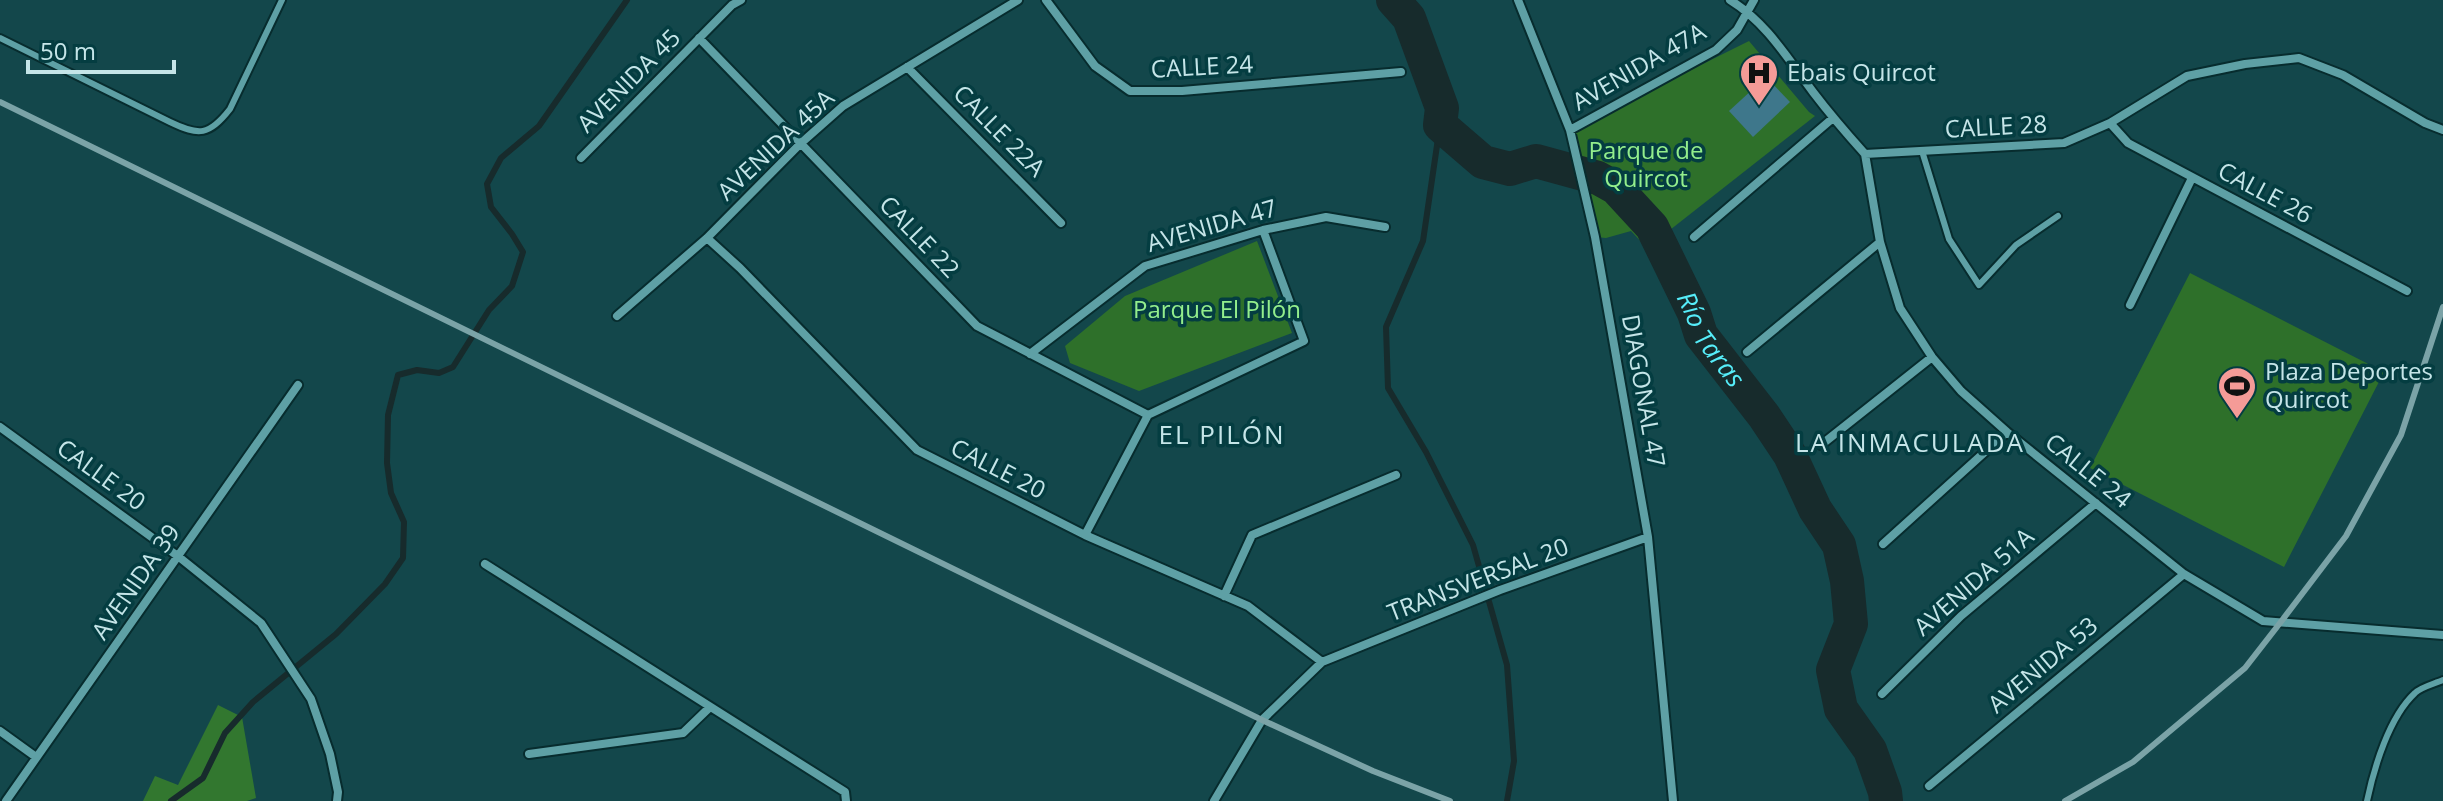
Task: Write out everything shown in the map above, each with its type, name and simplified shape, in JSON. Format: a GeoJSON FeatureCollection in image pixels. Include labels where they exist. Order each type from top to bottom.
{"type":"FeatureCollection","features":[{"type":"Feature","properties":{"kind":"street","name":"AVENIDA 45"},"geometry":{"type":"LineString","coordinates":[[581,158],[699,38],[741,0]]}},
{"type":"Feature","properties":{"kind":"street","name":"AVENIDA 45A"},"geometry":{"type":"LineString","coordinates":[[617,316],[707,238],[800,144],[843,106],[1018,0]]}},
{"type":"Feature","properties":{"kind":"street","name":"CALLE 24"},"geometry":{"type":"LineString","coordinates":[[1046,0],[1095,66],[1130,91],[1182,91],[1401,72]]}},
{"type":"Feature","properties":{"kind":"street","name":"DIAGONAL 47"},"geometry":{"type":"LineString","coordinates":[[1518,0],[1570,130],[1595,237],[1648,537],[1673,801]]}},
{"type":"Feature","properties":{"kind":"street"},"geometry":{"type":"LineString","coordinates":[[1730,0],[1749,12],[1769,34],[1833,118],[1865,154]]}},
{"type":"Feature","properties":{"kind":"street","name":"AVENIDA 47A"},"geometry":{"type":"LineString","coordinates":[[1570,130],[1716,50],[1737,30],[1754,0]]}},
{"type":"Feature","properties":{"kind":"street","name":"CALLE 22"},"geometry":{"type":"LineString","coordinates":[[699,38],[977,326],[1148,415]]}},
{"type":"Feature","properties":{"kind":"street","name":"CALLE 28"},"geometry":{"type":"LineString","coordinates":[[1865,154],[2064,143],[2110,123],[2187,76],[2245,64],[2299,58],[2343,75],[2425,123],[2443,130]]}},
{"type":"Feature","properties":{"kind":"street","name":"CALLE 22A"},"geometry":{"type":"LineString","coordinates":[[907,67],[1061,223]]}},
{"type":"Feature","properties":{"kind":"street"},"geometry":{"type":"LineString","coordinates":[[1694,237],[1833,118]]}},
{"type":"Feature","properties":{"kind":"street","name":"CALLE 26"},"geometry":{"type":"LineString","coordinates":[[2110,123],[2128,143],[2407,291]]}},
{"type":"Feature","properties":{"kind":"street","name":"CALLE 24"},"geometry":{"type":"LineString","coordinates":[[1865,154],[1880,242],[1900,308],[1932,357],[1961,391],[2007,432],[2184,574],[2263,621],[2443,635]]}},
{"type":"Feature","properties":{"kind":"street"},"geometry":{"type":"LineString","coordinates":[[2130,305],[2192,178]]}},
{"type":"Feature","properties":{"kind":"street","name":"AVENIDA 47"},"geometry":{"type":"LineString","coordinates":[[1030,354],[1145,266],[1263,230],[1326,217],[1385,227]]}},
{"type":"Feature","properties":{"kind":"street"},"geometry":{"type":"LineString","coordinates":[[1085,535],[1148,415],[1304,341],[1263,230]]}},
{"type":"Feature","properties":{"kind":"street","name":"CALLE 20"},"geometry":{"type":"LineString","coordinates":[[707,238],[917,450],[1085,535],[1248,606],[1322,662]]}},
{"type":"Feature","properties":{"kind":"street"},"geometry":{"type":"LineString","coordinates":[[1747,352],[1880,242]]}},
{"type":"Feature","properties":{"kind":"street"},"geometry":{"type":"LineString","coordinates":[[1821,445],[1932,357]]}},
{"type":"Feature","properties":{"kind":"street","name":"AVENIDA 39"},"geometry":{"type":"LineString","coordinates":[[6,801],[298,385]]}},
{"type":"Feature","properties":{"kind":"street","name":"CALLE 20"},"geometry":{"type":"LineString","coordinates":[[0,427],[179,557],[261,623],[311,699],[330,754],[337,801]]}},
{"type":"Feature","properties":{"kind":"street"},"geometry":{"type":"LineString","coordinates":[[1883,544],[2007,432]]}},
{"type":"Feature","properties":{"kind":"street"},"geometry":{"type":"LineString","coordinates":[[1224,596],[1252,535],[1396,475]]}},
{"type":"Feature","properties":{"kind":"street","name":"AVENIDA 51A"},"geometry":{"type":"LineString","coordinates":[[1882,694],[1961,616],[2096,503]]}},
{"type":"Feature","properties":{"kind":"street","name":"TRANSVERSAL 20"},"geometry":{"type":"LineString","coordinates":[[1322,662],[1500,590],[1648,537]]}},
{"type":"Feature","properties":{"kind":"street"},"geometry":{"type":"LineString","coordinates":[[485,564],[845,792],[846,801]]}},
{"type":"Feature","properties":{"kind":"street","name":"AVENIDA 53"},"geometry":{"type":"LineString","coordinates":[[1929,786],[2184,574]]}},
{"type":"Feature","properties":{"kind":"street"},"geometry":{"type":"LineString","coordinates":[[1214,801],[1262,720],[1322,662]]}},
{"type":"Feature","properties":{"kind":"street"},"geometry":{"type":"LineString","coordinates":[[529,754],[683,733],[710,707]]}},
{"type":"Feature","properties":{"kind":"street"},"geometry":{"type":"LineString","coordinates":[[0,731],[36,757]]}},
{"type":"Feature","properties":{"kind":"lane"},"geometry":{"type":"LineString","coordinates":[[0,38],[188,131],[202,133],[220,121],[230,109],[282,0]]}},
{"type":"Feature","properties":{"kind":"lane"},"geometry":{"type":"LineString","coordinates":[[1922,151],[1949,239],[1979,285],[2016,245],[2058,216]]}},
{"type":"Feature","properties":{"kind":"lane"},"geometry":{"type":"LineString","coordinates":[[2367,801],[2372,778],[2393,723],[2416,692],[2443,680]]}},
{"type":"Feature","properties":{"kind":"green space","name":"Parque de Quircot"},"geometry":{"type":"Polygon","coordinates":[[[1749,41],[1815,116],[1647,248],[1631,231],[1606,238],[1595,237],[1570,130],[1749,41]]]}},
{"type":"Feature","properties":{"kind":"green space","name":"Parque El Pilón"},"geometry":{"type":"Polygon","coordinates":[[[1257,241],[1292,333],[1139,391],[1070,363],[1065,346],[1125,296],[1257,241]]]}},
{"type":"Feature","properties":{"kind":"green space","name":"Plaza Deportes Quircot"},"geometry":{"type":"Polygon","coordinates":[[[2190,273],[2384,372],[2284,567],[2090,468],[2190,273]]]}},
{"type":"Feature","properties":{"kind":"green space"},"geometry":{"type":"Polygon","coordinates":[[[218,705],[242,717],[256,798],[247,801],[143,801],[155,776],[178,785],[218,705]]]}},
{"type":"Feature","properties":{"kind":"building","name":"Ebais Quircot"},"geometry":{"type":"Polygon","coordinates":[[[1766,77],[1790,102],[1753,137],[1729,111],[1766,77]]]}},
{"type":"Feature","properties":{"kind":"waterway"},"geometry":{"type":"LineString","coordinates":[[171,801],[203,778],[225,733],[253,702],[336,634],[385,584],[403,558],[404,522],[391,493],[387,463],[388,415],[398,375],[417,370],[439,373],[453,367],[489,310],[512,286],[523,252],[491,207],[487,184],[501,158],[539,126],[627,0]]}},
{"type":"Feature","properties":{"kind":"waterway","name":"Río Taras"},"geometry":{"type":"LineString","coordinates":[[1393,0],[1409,18],[1442,108],[1440,125],[1483,162],[1510,169],[1536,161],[1598,178],[1616,188],[1652,227],[1694,313],[1701,335],[1790,455],[1815,509],[1839,545],[1847,581],[1851,624],[1833,670],[1841,709],[1870,750],[1886,801]]}},
{"type":"Feature","properties":{"kind":"waterway"},"geometry":{"type":"LineString","coordinates":[[1440,125],[1423,241],[1386,327],[1388,388],[1426,452],[1473,545],[1507,665],[1514,761],[1507,801]]}},
{"type":"Feature","properties":{"kind":"railway"},"geometry":{"type":"LineString","coordinates":[[0,102],[1262,720],[1373,771],[1450,801]]}},
{"type":"Feature","properties":{"kind":"railway"},"geometry":{"type":"LineString","coordinates":[[2065,801],[2133,762],[2245,668],[2280,623],[2346,536],[2401,435],[2443,307]]}},
{"type":"Feature","properties":{"kind":"place","name":"Ebais Quircot"},"geometry":{"type":"Point","coordinates":[1759,107]}},
{"type":"Feature","properties":{"kind":"place","name":"Plaza Deportes Quircot"},"geometry":{"type":"Point","coordinates":[2237,420]}},
{"type":"Feature","properties":{"kind":"district","name":"EL PILÓN"},"geometry":{"type":"Point","coordinates":[1222,435]}},
{"type":"Feature","properties":{"kind":"district","name":"LA INMACULADA"},"geometry":{"type":"Point","coordinates":[1910,443]}}]}
